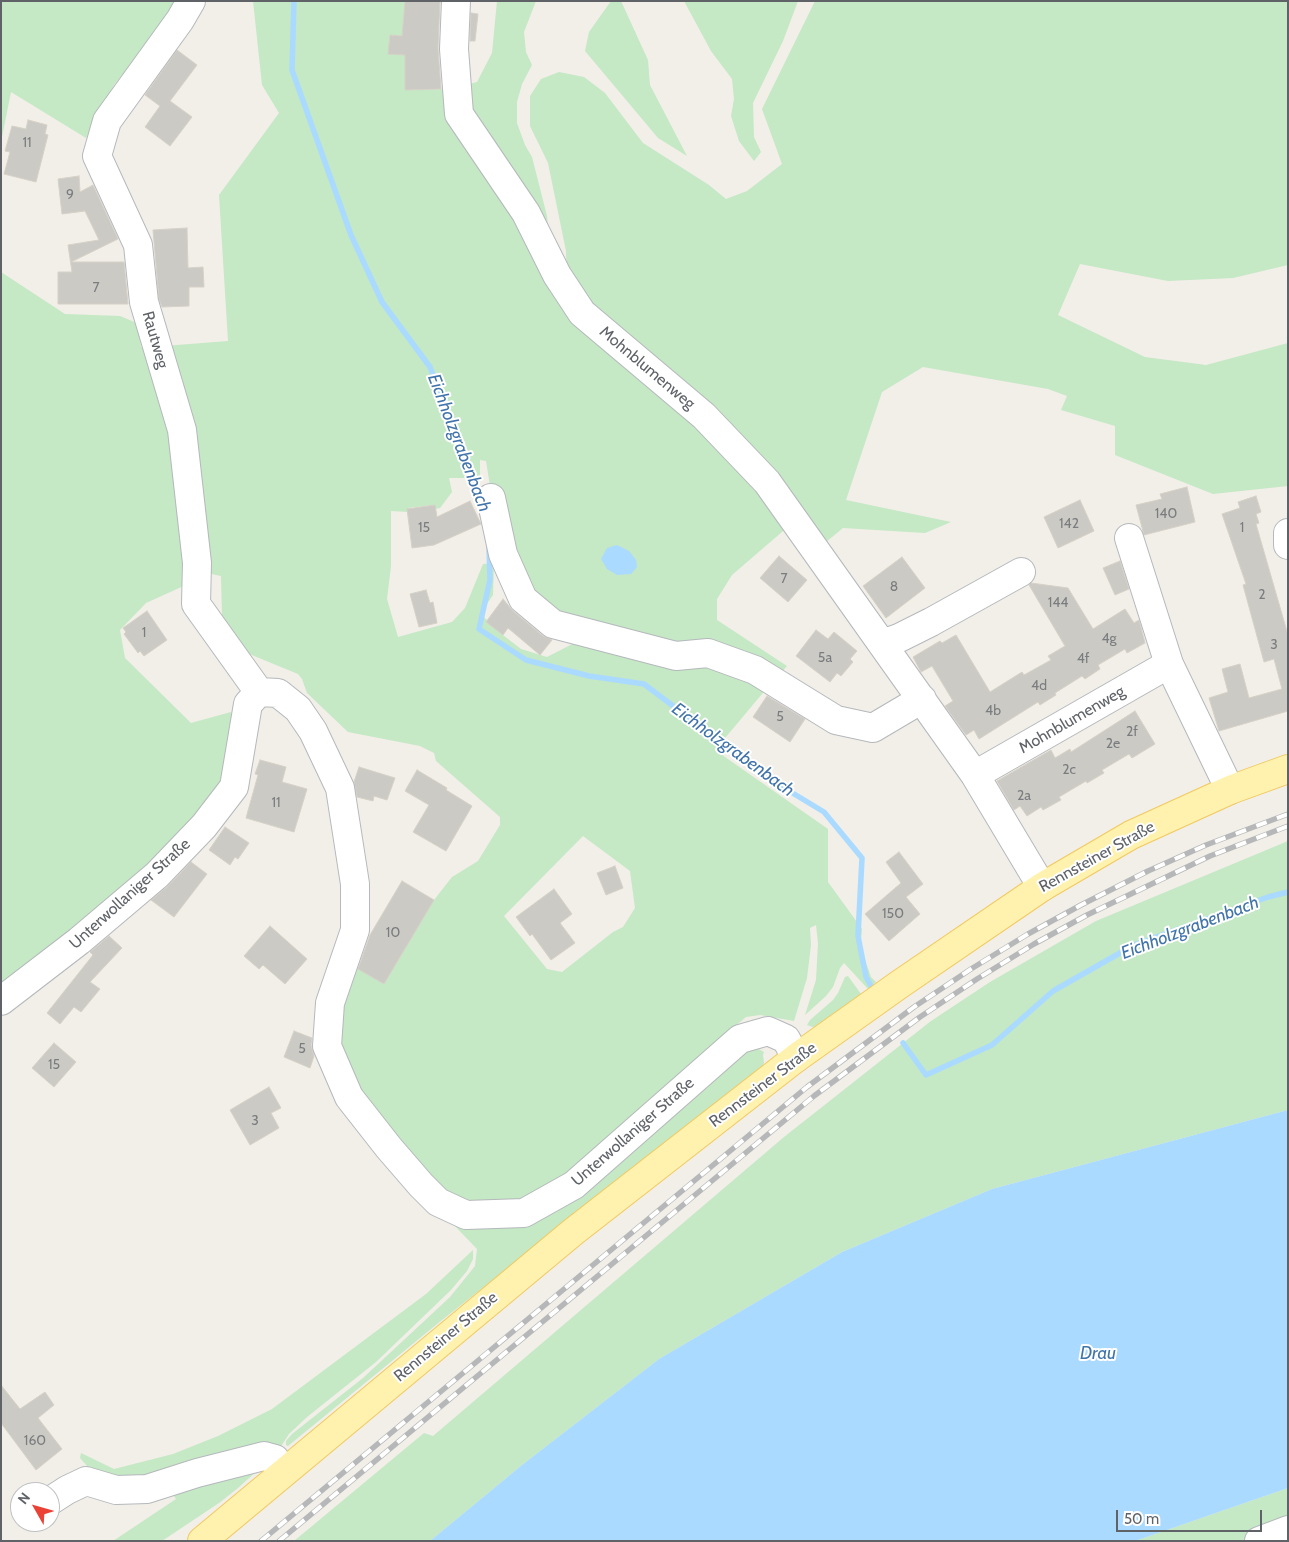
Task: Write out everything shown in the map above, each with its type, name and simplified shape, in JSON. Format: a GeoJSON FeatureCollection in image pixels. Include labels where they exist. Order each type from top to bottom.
{"type":"FeatureCollection","features":[{"type":"Feature","properties":{"kind":"main road","name":"Rennsteiner Straße"},"geometry":{"type":"LineString","coordinates":[[202,1541],[573,1232],[796,1058],[900,984],[1042,887],[1132,835],[1230,790],[1288,769]]}},
{"type":"Feature","properties":{"kind":"street","name":"Rautweg"},"geometry":{"type":"LineString","coordinates":[[191,1],[180,20],[106,121],[97,156],[138,246],[144,302],[182,430],[198,563],[196,604],[260,692]]}},
{"type":"Feature","properties":{"kind":"street","name":"Mohnblumenweg"},"geometry":{"type":"LineString","coordinates":[[456,1],[454,49],[459,114],[526,213],[557,275],[577,306],[582,313],[704,416],[766,482],[975,775],[1042,887]]}},
{"type":"Feature","properties":{"kind":"street"},"geometry":{"type":"LineString","coordinates":[[491,498],[503,554],[523,599],[553,624],[676,656],[708,653],[755,670],[836,720],[873,728],[922,699]]}},
{"type":"Feature","properties":{"kind":"street"},"geometry":{"type":"LineString","coordinates":[[1288,533],[1288,544]]}},
{"type":"Feature","properties":{"kind":"street"},"geometry":{"type":"LineString","coordinates":[[1129,538],[1169,664],[1230,790]]}},
{"type":"Feature","properties":{"kind":"street"},"geometry":{"type":"LineString","coordinates":[[882,644],[923,626],[1021,572]]}},
{"type":"Feature","properties":{"kind":"street","name":"Mohnblumenweg"},"geometry":{"type":"LineString","coordinates":[[975,775],[1169,664]]}},
{"type":"Feature","properties":{"kind":"street","name":"Unterwollaniger Straße"},"geometry":{"type":"LineString","coordinates":[[1,1001],[79,941],[157,874],[204,826],[234,786],[248,704],[260,692],[278,693],[298,709],[313,731],[340,788],[355,884],[355,930],[330,1003],[327,1046],[350,1097],[389,1148],[438,1202],[466,1215],[524,1213],[574,1185],[740,1039],[768,1031],[786,1039],[796,1058]]}},
{"type":"Feature","properties":{"kind":"street"},"geometry":{"type":"LineString","coordinates":[[60,1495],[86,1481],[116,1490],[147,1490],[197,1473],[264,1456],[275,1460],[283,1472]]}},
{"type":"Feature","properties":{"kind":"street"},"geometry":{"type":"LineString","coordinates":[[1259,1541],[1288,1530]]}},
{"type":"Feature","properties":{"kind":"green space"},"geometry":{"type":"Polygon","coordinates":[[[1,1],[177,1],[178,5],[114,85],[86,138],[11,92],[1,142],[1,1]]]}},
{"type":"Feature","properties":{"kind":"green space"},"geometry":{"type":"Polygon","coordinates":[[[253,1],[405,1],[402,36],[390,35],[388,53],[406,55],[405,90],[449,89],[545,264],[677,399],[790,525],[732,575],[717,599],[717,620],[787,666],[774,681],[570,620],[534,600],[490,486],[486,461],[480,460],[480,478],[449,478],[452,492],[440,508],[435,509],[435,505],[408,508],[408,512],[391,511],[391,566],[387,599],[398,637],[452,622],[465,608],[483,564],[494,563],[493,595],[480,614],[487,620],[486,622],[521,649],[547,657],[584,638],[693,662],[767,688],[715,750],[828,829],[828,882],[862,929],[863,954],[871,977],[876,982],[868,989],[844,963],[840,968],[833,987],[805,1015],[816,980],[818,943],[816,925],[810,928],[811,945],[807,978],[794,1021],[760,1015],[746,1017],[704,1052],[666,1093],[538,1197],[473,1209],[428,1179],[345,1069],[336,1014],[352,965],[384,984],[434,900],[452,877],[478,861],[500,825],[500,817],[436,761],[434,753],[420,746],[348,732],[307,693],[298,674],[242,651],[222,616],[221,576],[207,573],[164,346],[228,341],[219,195],[279,113],[262,85],[253,1]],[[583,836],[504,916],[547,969],[562,972],[613,932],[623,927],[635,908],[630,871],[583,836]]]}},
{"type":"Feature","properties":{"kind":"green space"},"geometry":{"type":"Polygon","coordinates":[[[497,1],[536,1],[524,32],[526,52],[532,65],[522,84],[517,102],[517,123],[525,145],[532,157],[547,216],[550,247],[497,150],[458,87],[477,82],[492,53],[497,1]]]}},
{"type":"Feature","properties":{"kind":"green space"},"geometry":{"type":"Polygon","coordinates":[[[611,1],[621,1],[648,60],[650,85],[687,156],[658,138],[585,51],[589,32],[611,1]]]}},
{"type":"Feature","properties":{"kind":"green space"},"geometry":{"type":"Polygon","coordinates":[[[684,1],[798,1],[783,41],[753,103],[754,137],[761,152],[754,161],[739,141],[731,116],[734,99],[732,79],[711,51],[684,1]]]}},
{"type":"Feature","properties":{"kind":"green space"},"geometry":{"type":"Polygon","coordinates":[[[815,1],[1288,1],[1288,265],[1233,278],[1168,281],[1080,264],[1058,315],[1145,357],[1206,365],[1288,343],[1288,486],[1213,494],[1115,455],[1115,426],[1061,410],[1067,396],[1048,389],[923,367],[882,392],[846,500],[951,522],[925,533],[843,528],[820,547],[567,290],[566,251],[548,163],[530,126],[530,96],[541,79],[559,72],[584,77],[605,93],[643,143],[709,185],[726,199],[747,191],[782,164],[762,109],[815,1]]]}},
{"type":"Feature","properties":{"kind":"green space"},"geometry":{"type":"Polygon","coordinates":[[[1,272],[65,314],[120,316],[139,324],[141,347],[148,347],[162,372],[188,584],[146,603],[120,630],[125,658],[191,723],[231,712],[232,748],[213,802],[164,857],[1,992],[1,272]]]}},
{"type":"Feature","properties":{"kind":"green space"},"geometry":{"type":"Polygon","coordinates":[[[1288,841],[1288,1110],[992,1189],[842,1252],[659,1359],[522,1465],[430,1541],[294,1541],[424,1433],[433,1436],[784,1137],[931,1021],[990,982],[1096,921],[1288,841]]]}},
{"type":"Feature","properties":{"kind":"green space"},"geometry":{"type":"Polygon","coordinates":[[[848,976],[861,994],[822,1026],[813,1027],[807,1025],[810,1020],[833,1000],[845,977],[848,976]]]}},
{"type":"Feature","properties":{"kind":"green space"},"geometry":{"type":"Polygon","coordinates":[[[757,1048],[764,1052],[764,1063],[761,1068],[442,1320],[288,1446],[286,1445],[286,1441],[292,1434],[363,1378],[450,1297],[475,1266],[477,1249],[452,1223],[502,1227],[728,1056],[757,1048]]]}},
{"type":"Feature","properties":{"kind":"green space"},"geometry":{"type":"Polygon","coordinates":[[[473,1250],[473,1259],[467,1271],[451,1290],[376,1362],[307,1417],[289,1434],[276,1454],[153,1485],[95,1475],[80,1458],[81,1453],[114,1469],[173,1454],[218,1436],[272,1409],[426,1294],[473,1250]]]}},
{"type":"Feature","properties":{"kind":"green space"},"geometry":{"type":"Polygon","coordinates":[[[258,1470],[219,1503],[162,1541],[113,1541],[176,1499],[170,1490],[258,1470]]]}},
{"type":"Feature","properties":{"kind":"green space"},"geometry":{"type":"Polygon","coordinates":[[[1288,1488],[1288,1524],[1240,1541],[1135,1541],[1288,1488]]]}},
{"type":"Feature","properties":{"kind":"water"},"geometry":{"type":"Polygon","coordinates":[[[617,545],[629,551],[636,560],[637,567],[631,574],[617,575],[607,569],[601,559],[607,548],[617,545]]]}},
{"type":"Feature","properties":{"kind":"water","name":"Drau"},"geometry":{"type":"Polygon","coordinates":[[[1288,1110],[1288,1488],[1135,1541],[430,1541],[522,1465],[659,1359],[842,1252],[992,1189],[1288,1110]]]}},
{"type":"Feature","properties":{"kind":"building"},"geometry":{"type":"Polygon","coordinates":[[[405,1],[440,1],[438,48],[441,89],[405,90],[405,55],[388,54],[390,35],[402,36],[405,1]]]}},
{"type":"Feature","properties":{"kind":"building"},"geometry":{"type":"Polygon","coordinates":[[[471,13],[478,14],[475,41],[470,41],[471,13]]]}},
{"type":"Feature","properties":{"kind":"building"},"geometry":{"type":"Polygon","coordinates":[[[177,50],[197,65],[170,101],[192,117],[170,146],[145,127],[160,106],[145,95],[177,50]]]}},
{"type":"Feature","properties":{"kind":"building"},"geometry":{"type":"Polygon","coordinates":[[[28,120],[47,125],[45,134],[48,135],[36,182],[4,174],[10,152],[5,151],[12,126],[26,129],[28,120]]]}},
{"type":"Feature","properties":{"kind":"building"},"geometry":{"type":"Polygon","coordinates":[[[79,176],[80,192],[93,185],[118,239],[71,262],[124,262],[128,304],[58,304],[58,272],[72,272],[68,245],[99,240],[85,211],[62,214],[58,179],[79,176]]]}},
{"type":"Feature","properties":{"kind":"building"},"geometry":{"type":"Polygon","coordinates":[[[187,228],[188,268],[203,267],[204,287],[189,287],[189,306],[162,307],[159,299],[153,230],[187,228]]]}},
{"type":"Feature","properties":{"kind":"building"},"geometry":{"type":"Polygon","coordinates":[[[1187,487],[1195,522],[1144,535],[1136,505],[1162,499],[1160,494],[1187,487]]]}},
{"type":"Feature","properties":{"kind":"building"},"geometry":{"type":"Polygon","coordinates":[[[1256,496],[1261,512],[1256,514],[1259,523],[1256,524],[1288,635],[1288,711],[1219,731],[1209,698],[1228,692],[1222,669],[1240,664],[1249,698],[1282,689],[1274,659],[1264,662],[1243,585],[1246,584],[1222,514],[1240,508],[1238,502],[1256,496]]]}},
{"type":"Feature","properties":{"kind":"building"},"geometry":{"type":"Polygon","coordinates":[[[1080,500],[1094,531],[1058,548],[1044,517],[1080,500]]]}},
{"type":"Feature","properties":{"kind":"building"},"geometry":{"type":"Polygon","coordinates":[[[470,501],[481,524],[434,545],[412,548],[407,509],[435,505],[437,517],[470,501]]]}},
{"type":"Feature","properties":{"kind":"building"},"geometry":{"type":"Polygon","coordinates":[[[779,556],[807,580],[788,602],[760,578],[779,556]]]}},
{"type":"Feature","properties":{"kind":"building"},"geometry":{"type":"Polygon","coordinates":[[[902,557],[925,588],[886,618],[863,586],[902,557]]]}},
{"type":"Feature","properties":{"kind":"building"},"geometry":{"type":"Polygon","coordinates":[[[1120,561],[1129,589],[1115,595],[1103,568],[1120,561]]]}},
{"type":"Feature","properties":{"kind":"building"},"geometry":{"type":"Polygon","coordinates":[[[1031,583],[1068,588],[1093,629],[1125,609],[1134,623],[1139,620],[1145,643],[1127,653],[1125,649],[1098,665],[1100,669],[1085,679],[1082,676],[1040,705],[1038,702],[979,739],[974,730],[966,735],[945,706],[953,701],[932,666],[921,672],[913,657],[940,641],[942,643],[956,635],[990,692],[1022,672],[1024,675],[1051,660],[1048,656],[1065,646],[1029,585],[1031,583]]]}},
{"type":"Feature","properties":{"kind":"building"},"geometry":{"type":"Polygon","coordinates":[[[426,590],[430,603],[433,602],[437,623],[419,627],[410,594],[426,590]]]}},
{"type":"Feature","properties":{"kind":"building"},"geometry":{"type":"Polygon","coordinates":[[[503,599],[513,611],[543,636],[552,640],[540,655],[508,628],[503,635],[486,622],[503,599]]]}},
{"type":"Feature","properties":{"kind":"building"},"geometry":{"type":"Polygon","coordinates":[[[147,611],[167,640],[144,656],[140,651],[138,653],[124,634],[126,632],[123,628],[147,611]]]}},
{"type":"Feature","properties":{"kind":"building"},"geometry":{"type":"Polygon","coordinates":[[[816,630],[828,639],[834,632],[857,651],[850,659],[853,662],[841,676],[837,673],[830,682],[796,656],[816,630]]]}},
{"type":"Feature","properties":{"kind":"building"},"geometry":{"type":"Polygon","coordinates":[[[767,696],[805,719],[790,742],[753,717],[767,696]]]}},
{"type":"Feature","properties":{"kind":"building"},"geometry":{"type":"Polygon","coordinates":[[[1135,711],[1155,744],[1132,758],[1129,754],[1102,770],[1104,773],[1059,797],[1061,800],[1043,810],[1041,807],[1027,816],[1020,806],[1014,810],[997,781],[1051,750],[1055,758],[1070,749],[1071,752],[1135,711]]]}},
{"type":"Feature","properties":{"kind":"building"},"geometry":{"type":"Polygon","coordinates":[[[260,760],[286,767],[282,782],[307,789],[294,832],[246,818],[258,775],[255,774],[260,760]]]}},
{"type":"Feature","properties":{"kind":"building"},"geometry":{"type":"Polygon","coordinates":[[[359,767],[395,778],[387,800],[374,796],[373,801],[357,797],[354,782],[359,767]]]}},
{"type":"Feature","properties":{"kind":"building"},"geometry":{"type":"Polygon","coordinates":[[[417,770],[472,806],[446,851],[413,832],[429,805],[405,791],[417,770]]]}},
{"type":"Feature","properties":{"kind":"building"},"geometry":{"type":"Polygon","coordinates":[[[225,827],[249,843],[238,859],[235,857],[230,865],[209,850],[225,827]]]}},
{"type":"Feature","properties":{"kind":"building"},"geometry":{"type":"Polygon","coordinates":[[[899,852],[923,884],[906,897],[920,914],[889,941],[865,914],[901,883],[886,862],[899,852]]]}},
{"type":"Feature","properties":{"kind":"building"},"geometry":{"type":"Polygon","coordinates":[[[191,862],[207,874],[174,917],[151,900],[168,886],[191,862]]]}},
{"type":"Feature","properties":{"kind":"building"},"geometry":{"type":"Polygon","coordinates":[[[615,866],[623,888],[606,895],[597,873],[615,866]]]}},
{"type":"Feature","properties":{"kind":"building"},"geometry":{"type":"Polygon","coordinates":[[[402,881],[434,900],[384,984],[358,969],[370,935],[402,881]]]}},
{"type":"Feature","properties":{"kind":"building"},"geometry":{"type":"Polygon","coordinates":[[[554,889],[572,914],[560,923],[575,943],[551,960],[532,934],[530,936],[516,917],[554,889]]]}},
{"type":"Feature","properties":{"kind":"building"},"geometry":{"type":"Polygon","coordinates":[[[270,926],[307,959],[285,984],[263,965],[259,969],[244,956],[270,926]]]}},
{"type":"Feature","properties":{"kind":"building"},"geometry":{"type":"Polygon","coordinates":[[[109,936],[122,948],[90,982],[100,989],[81,1012],[74,1007],[60,1024],[47,1013],[93,955],[90,952],[109,936]]]}},
{"type":"Feature","properties":{"kind":"building"},"geometry":{"type":"Polygon","coordinates":[[[294,1031],[312,1038],[311,1045],[314,1056],[310,1068],[284,1057],[294,1031]]]}},
{"type":"Feature","properties":{"kind":"building"},"geometry":{"type":"Polygon","coordinates":[[[54,1043],[76,1062],[54,1087],[32,1068],[54,1043]]]}},
{"type":"Feature","properties":{"kind":"building"},"geometry":{"type":"Polygon","coordinates":[[[269,1087],[281,1108],[271,1113],[279,1128],[250,1145],[230,1110],[269,1087]]]}},
{"type":"Feature","properties":{"kind":"building"},"geometry":{"type":"Polygon","coordinates":[[[1,1385],[20,1409],[45,1392],[54,1405],[38,1418],[62,1449],[36,1470],[1,1423],[1,1385]]]}},
{"type":"Feature","properties":{"kind":"waterway","name":"Eichholzgrabenbach"},"geometry":{"type":"LineString","coordinates":[[294,1],[292,70],[351,235],[382,302],[430,367],[480,499]]}},
{"type":"Feature","properties":{"kind":"waterway","name":"Eichholzgrabenbach"},"geometry":{"type":"LineString","coordinates":[[489,547],[490,580],[479,629],[526,660],[589,676],[644,684],[771,780],[824,812],[862,858],[858,936],[866,977],[875,993]]}},
{"type":"Feature","properties":{"kind":"waterway","name":"Eichholzgrabenbach"},"geometry":{"type":"LineString","coordinates":[[903,1043],[926,1075],[992,1045],[1053,991],[1134,945],[1268,897],[1288,892]]}},
{"type":"Feature","properties":{"kind":"railway"},"geometry":{"type":"LineString","coordinates":[[261,1541],[807,1087],[914,1007],[1028,934],[1081,905],[1148,871],[1206,845],[1288,814]]}},
{"type":"Feature","properties":{"kind":"railway"},"geometry":{"type":"LineString","coordinates":[[279,1541],[814,1096],[920,1017],[1034,944],[1087,915],[1210,856],[1288,826]]}}]}
